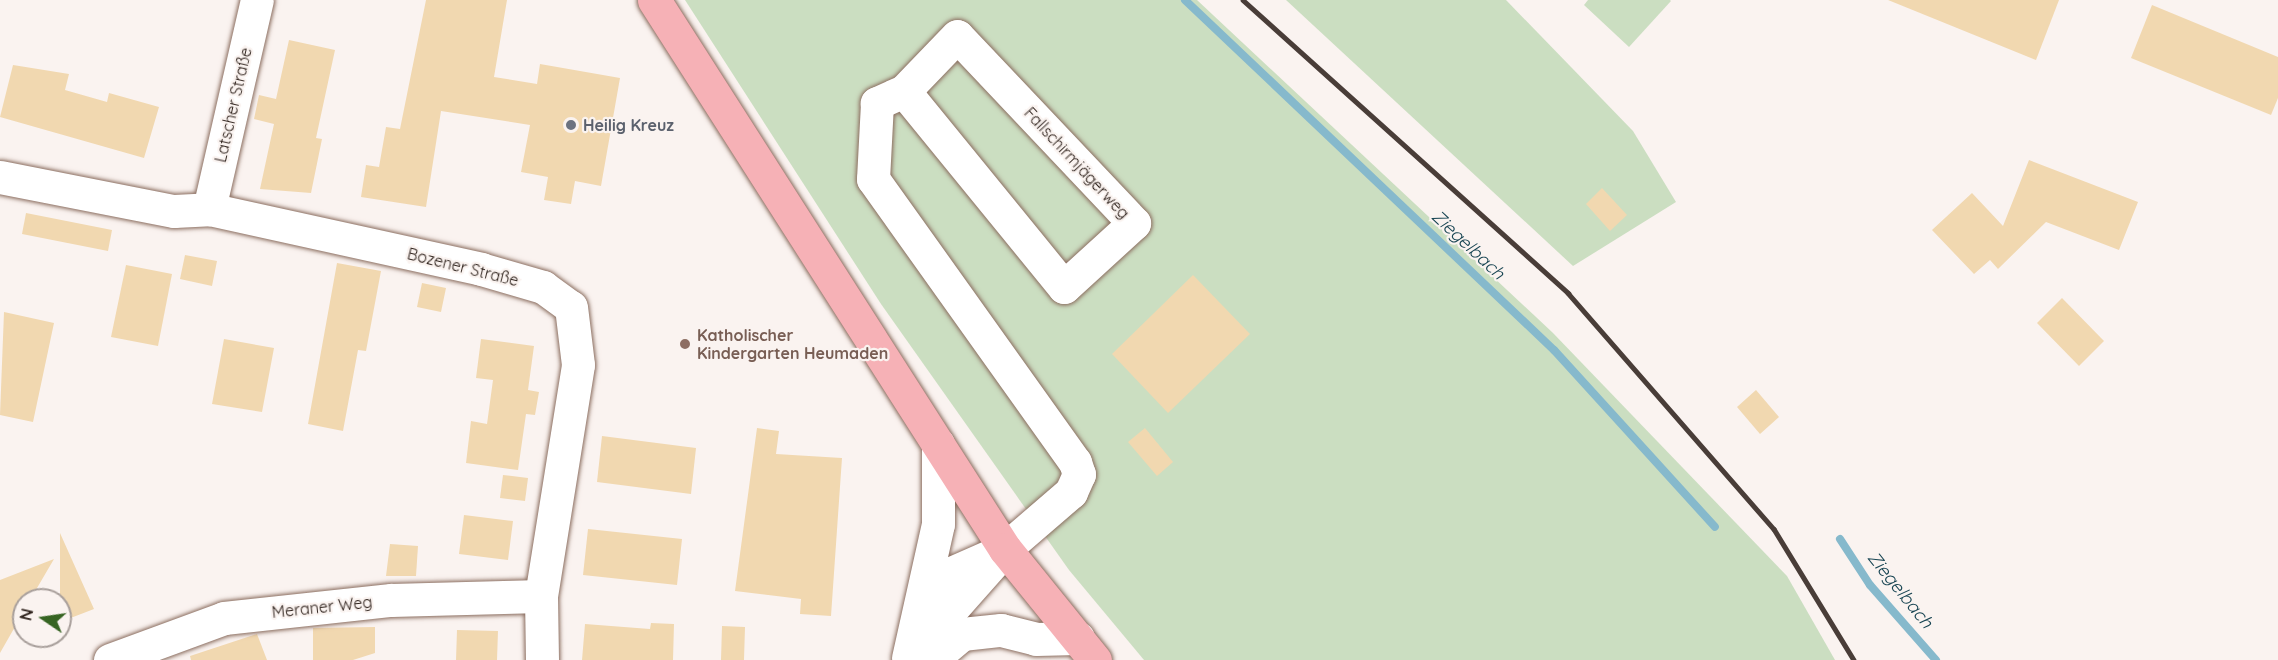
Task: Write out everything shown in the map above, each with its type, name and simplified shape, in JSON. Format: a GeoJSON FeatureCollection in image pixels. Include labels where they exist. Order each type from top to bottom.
{"type":"FeatureCollection","features":[{"type":"Feature","properties":{"kind":"main road"},"geometry":{"type":"LineString","coordinates":[[654,0],[1005,549],[1087,649]]}},
{"type":"Feature","properties":{"kind":"street","name":"Latscher Straße"},"geometry":{"type":"LineString","coordinates":[[209,209],[257,0]]}},
{"type":"Feature","properties":{"kind":"street","name":"Fallschirmjägerweg"},"geometry":{"type":"LineString","coordinates":[[904,91],[1064,287],[1134,223],[957,36],[904,91],[877,103],[873,179],[1075,462],[1078,474],[1071,492],[1005,549]]}},
{"type":"Feature","properties":{"kind":"street","name":"Bozener Straße"},"geometry":{"type":"LineString","coordinates":[[0,177],[174,211],[209,209],[481,269],[543,287],[571,307],[578,365],[541,596],[543,660]]}},
{"type":"Feature","properties":{"kind":"street"},"geometry":{"type":"LineString","coordinates":[[907,660],[938,524],[938,444]]}},
{"type":"Feature","properties":{"kind":"street"},"geometry":{"type":"LineString","coordinates":[[918,611],[951,573],[1005,549]]}},
{"type":"Feature","properties":{"kind":"street"},"geometry":{"type":"LineString","coordinates":[[918,660],[935,628],[1005,549]]}},
{"type":"Feature","properties":{"kind":"street","name":"Meraner Weg"},"geometry":{"type":"LineString","coordinates":[[110,660],[224,618],[391,600],[541,596]]}},
{"type":"Feature","properties":{"kind":"street"},"geometry":{"type":"LineString","coordinates":[[932,660],[962,634],[1001,630],[1087,649]]}},
{"type":"Feature","properties":{"kind":"green space"},"geometry":{"type":"Polygon","coordinates":[[[685,0],[1197,0],[1553,333],[1787,576],[1835,660],[1144,660],[1069,570],[881,304],[685,0]]]}},
{"type":"Feature","properties":{"kind":"green space"},"geometry":{"type":"Polygon","coordinates":[[[1286,0],[1506,0],[1633,131],[1676,202],[1573,266],[1286,0]]]}},
{"type":"Feature","properties":{"kind":"green space"},"geometry":{"type":"Polygon","coordinates":[[[1588,0],[1671,1],[1629,47],[1584,5],[1588,0]]]}},
{"type":"Feature","properties":{"kind":"building"},"geometry":{"type":"Polygon","coordinates":[[[426,0],[507,0],[494,77],[537,84],[540,64],[620,78],[601,186],[575,181],[571,204],[544,200],[548,177],[521,172],[530,125],[441,111],[426,207],[361,197],[366,165],[379,167],[386,127],[400,129],[426,0]]]}},
{"type":"Feature","properties":{"kind":"building"},"geometry":{"type":"Polygon","coordinates":[[[1888,0],[2059,0],[2036,60],[1888,0]]]}},
{"type":"Feature","properties":{"kind":"building"},"geometry":{"type":"Polygon","coordinates":[[[2152,5],[2278,57],[2278,98],[2271,115],[2131,58],[2152,5]]]}},
{"type":"Feature","properties":{"kind":"building"},"geometry":{"type":"Polygon","coordinates":[[[289,40],[335,50],[316,138],[322,139],[311,193],[260,189],[274,124],[254,119],[259,95],[276,99],[289,40]]]}},
{"type":"Feature","properties":{"kind":"building"},"geometry":{"type":"Polygon","coordinates":[[[13,65],[69,74],[65,90],[107,102],[109,93],[159,107],[144,158],[0,117],[13,65]]]}},
{"type":"Feature","properties":{"kind":"building"},"geometry":{"type":"Polygon","coordinates":[[[2029,160],[2138,202],[2119,250],[2046,222],[1998,269],[1990,260],[1974,274],[1932,230],[1972,193],[2003,226],[2029,160]]]}},
{"type":"Feature","properties":{"kind":"building"},"geometry":{"type":"Polygon","coordinates":[[[1602,188],[1627,215],[1610,231],[1586,204],[1602,188]]]}},
{"type":"Feature","properties":{"kind":"building"},"geometry":{"type":"Polygon","coordinates":[[[26,213],[112,230],[108,251],[22,234],[26,213]]]}},
{"type":"Feature","properties":{"kind":"building"},"geometry":{"type":"Polygon","coordinates":[[[185,255],[217,261],[212,286],[180,279],[185,255]]]}},
{"type":"Feature","properties":{"kind":"building"},"geometry":{"type":"Polygon","coordinates":[[[337,263],[381,271],[366,351],[358,350],[343,431],[308,424],[337,263]]]}},
{"type":"Feature","properties":{"kind":"building"},"geometry":{"type":"Polygon","coordinates":[[[126,265],[172,274],[158,346],[111,337],[126,265]]]}},
{"type":"Feature","properties":{"kind":"building"},"geometry":{"type":"Polygon","coordinates":[[[1193,275],[1250,334],[1168,413],[1112,354],[1193,275]]]}},
{"type":"Feature","properties":{"kind":"building"},"geometry":{"type":"Polygon","coordinates":[[[422,283],[446,288],[441,312],[417,307],[422,283]]]}},
{"type":"Feature","properties":{"kind":"building"},"geometry":{"type":"Polygon","coordinates":[[[2062,298],[2104,341],[2079,366],[2037,323],[2062,298]]]}},
{"type":"Feature","properties":{"kind":"building"},"geometry":{"type":"Polygon","coordinates":[[[4,312],[54,323],[33,422],[0,415],[4,312]]]}},
{"type":"Feature","properties":{"kind":"building"},"geometry":{"type":"Polygon","coordinates":[[[224,339],[274,348],[262,412],[212,404],[224,339]]]}},
{"type":"Feature","properties":{"kind":"building"},"geometry":{"type":"Polygon","coordinates":[[[481,339],[534,346],[528,390],[539,392],[535,415],[526,414],[518,470],[466,463],[471,421],[487,424],[493,380],[476,378],[481,339]]]}},
{"type":"Feature","properties":{"kind":"building"},"geometry":{"type":"Polygon","coordinates":[[[1756,390],[1779,417],[1760,434],[1737,407],[1756,390]]]}},
{"type":"Feature","properties":{"kind":"building"},"geometry":{"type":"Polygon","coordinates":[[[757,428],[779,431],[776,454],[842,458],[831,616],[800,614],[801,599],[735,591],[757,428]]]}},
{"type":"Feature","properties":{"kind":"building"},"geometry":{"type":"Polygon","coordinates":[[[1145,428],[1173,462],[1157,476],[1128,442],[1145,428]]]}},
{"type":"Feature","properties":{"kind":"building"},"geometry":{"type":"Polygon","coordinates":[[[602,436],[696,448],[691,494],[597,482],[602,436]]]}},
{"type":"Feature","properties":{"kind":"building"},"geometry":{"type":"Polygon","coordinates":[[[503,475],[528,478],[525,501],[500,498],[503,475]]]}},
{"type":"Feature","properties":{"kind":"building"},"geometry":{"type":"Polygon","coordinates":[[[464,515],[513,521],[508,560],[459,554],[464,515]]]}},
{"type":"Feature","properties":{"kind":"building"},"geometry":{"type":"Polygon","coordinates":[[[588,529],[682,539],[677,585],[583,575],[588,529]]]}},
{"type":"Feature","properties":{"kind":"building"},"geometry":{"type":"Polygon","coordinates":[[[60,533],[94,609],[72,617],[72,588],[60,588],[60,533]]]}},
{"type":"Feature","properties":{"kind":"building"},"geometry":{"type":"Polygon","coordinates":[[[390,544],[418,546],[416,576],[386,576],[390,544]]]}},
{"type":"Feature","properties":{"kind":"building"},"geometry":{"type":"Polygon","coordinates":[[[54,559],[37,588],[12,588],[12,632],[0,653],[0,580],[54,559]]]}},
{"type":"Feature","properties":{"kind":"building"},"geometry":{"type":"Polygon","coordinates":[[[651,623],[674,624],[673,660],[582,660],[585,624],[650,629],[651,623]]]}},
{"type":"Feature","properties":{"kind":"building"},"geometry":{"type":"Polygon","coordinates":[[[722,626],[745,627],[744,660],[721,660],[722,626]]]}},
{"type":"Feature","properties":{"kind":"building"},"geometry":{"type":"Polygon","coordinates":[[[375,627],[375,653],[353,660],[313,660],[313,628],[375,627]]]}},
{"type":"Feature","properties":{"kind":"building"},"geometry":{"type":"Polygon","coordinates":[[[457,630],[498,631],[497,660],[456,660],[457,630]]]}},
{"type":"Feature","properties":{"kind":"building"},"geometry":{"type":"Polygon","coordinates":[[[257,634],[267,660],[191,660],[190,656],[257,634]]]}},
{"type":"Feature","properties":{"kind":"waterway","name":"Ziegelbach"},"geometry":{"type":"LineString","coordinates":[[1185,0],[1554,350],[1715,527]]}},
{"type":"Feature","properties":{"kind":"waterway","name":"Ziegelbach"},"geometry":{"type":"LineString","coordinates":[[1840,539],[1870,585],[1936,660]]}},
{"type":"Feature","properties":{"kind":"railway"},"geometry":{"type":"LineString","coordinates":[[1243,0],[1568,293],[1774,529],[1854,660]]}},
{"type":"Feature","properties":{"kind":"place","name":"Heilig Kreuz"},"geometry":{"type":"Point","coordinates":[571,125]}},
{"type":"Feature","properties":{"kind":"place","name":"Katholischer Kindergarten Heumaden"},"geometry":{"type":"Point","coordinates":[685,344]}}]}
